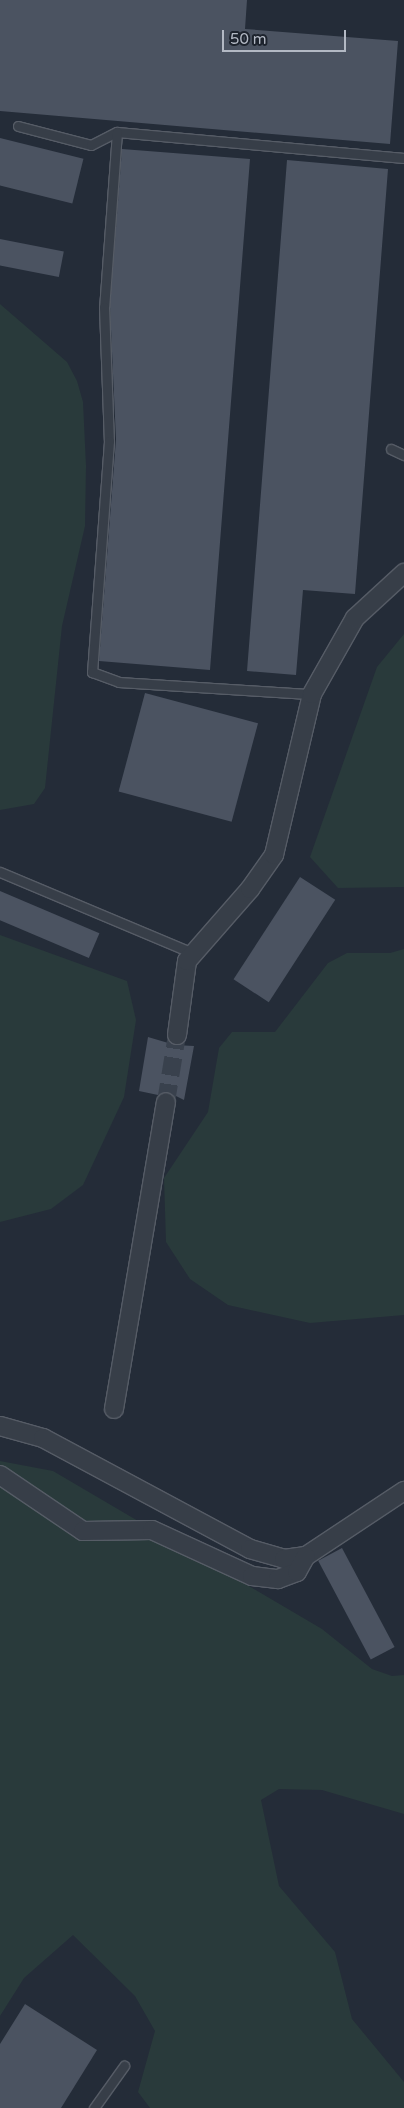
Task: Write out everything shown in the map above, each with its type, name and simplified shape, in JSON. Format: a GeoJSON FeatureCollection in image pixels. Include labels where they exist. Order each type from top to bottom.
{"type":"FeatureCollection","features":[{"type":"Feature","properties":{"kind":"street"},"geometry":{"type":"LineString","coordinates":[[177,1036],[187,961],[250,889],[274,855],[312,694],[356,618],[404,573]]}},
{"type":"Feature","properties":{"kind":"street"},"geometry":{"type":"LineString","coordinates":[[114,1409],[166,1102]]}},
{"type":"Feature","properties":{"kind":"street"},"geometry":{"type":"LineString","coordinates":[[0,1426],[43,1438],[250,1549],[284,1559],[306,1556],[404,1491]]}},
{"type":"Feature","properties":{"kind":"street"},"geometry":{"type":"LineString","coordinates":[[0,1475],[83,1531],[152,1530],[252,1576],[278,1580],[297,1572],[306,1556]]}},
{"type":"Feature","properties":{"kind":"lane"},"geometry":{"type":"LineString","coordinates":[[18,126],[91,145],[117,132],[404,158]]}},
{"type":"Feature","properties":{"kind":"lane"},"geometry":{"type":"LineString","coordinates":[[117,132],[104,307],[110,441],[92,672],[119,682],[312,694]]}},
{"type":"Feature","properties":{"kind":"lane"},"geometry":{"type":"LineString","coordinates":[[391,449],[404,455]]}},
{"type":"Feature","properties":{"kind":"lane"},"geometry":{"type":"LineString","coordinates":[[0,872],[193,953]]}},
{"type":"Feature","properties":{"kind":"lane"},"geometry":{"type":"LineString","coordinates":[[94,2108],[124,2066]]}},
{"type":"Feature","properties":{"kind":"shaded area"},"geometry":{"type":"Polygon","coordinates":[[[0,304],[67,362],[77,381],[83,402],[86,466],[85,526],[62,626],[45,788],[34,804],[0,810],[0,304]]]}},
{"type":"Feature","properties":{"kind":"shaded area"},"geometry":{"type":"Polygon","coordinates":[[[404,634],[404,887],[338,888],[310,857],[377,667],[404,634]]]}},
{"type":"Feature","properties":{"kind":"shaded area"},"geometry":{"type":"Polygon","coordinates":[[[0,935],[127,981],[136,1020],[124,1097],[83,1185],[51,1209],[0,1222],[0,935]]]}},
{"type":"Feature","properties":{"kind":"shaded area"},"geometry":{"type":"Polygon","coordinates":[[[404,949],[404,1315],[310,1323],[228,1305],[190,1279],[166,1242],[164,1178],[208,1112],[219,1048],[232,1032],[275,1032],[328,963],[347,953],[390,953],[404,949]]]}},
{"type":"Feature","properties":{"kind":"shaded area"},"geometry":{"type":"Polygon","coordinates":[[[0,1461],[53,1471],[322,1629],[372,1669],[392,1676],[404,1675],[404,1814],[322,1790],[279,1789],[261,1800],[279,1886],[335,1952],[352,2019],[404,2082],[404,2108],[150,2108],[138,2092],[155,2031],[135,1996],[73,1935],[24,1978],[0,2016],[0,1461]]]}},
{"type":"Feature","properties":{"kind":"building"},"geometry":{"type":"Polygon","coordinates":[[[0,0],[247,0],[245,29],[398,41],[390,144],[0,111],[0,0]]]}},
{"type":"Feature","properties":{"kind":"building"},"geometry":{"type":"Polygon","coordinates":[[[0,138],[83,159],[72,203],[0,185],[0,138]]]}},
{"type":"Feature","properties":{"kind":"building"},"geometry":{"type":"Polygon","coordinates":[[[122,149],[250,159],[210,670],[99,661],[116,439],[110,307],[122,149]]]}},
{"type":"Feature","properties":{"kind":"building"},"geometry":{"type":"Polygon","coordinates":[[[287,160],[388,169],[355,594],[303,590],[296,675],[247,671],[287,160]]]}},
{"type":"Feature","properties":{"kind":"building"},"geometry":{"type":"Polygon","coordinates":[[[0,239],[64,251],[59,277],[0,265],[0,239]]]}},
{"type":"Feature","properties":{"kind":"building"},"geometry":{"type":"Polygon","coordinates":[[[145,693],[258,723],[232,822],[119,792],[145,693]]]}},
{"type":"Feature","properties":{"kind":"building"},"geometry":{"type":"Polygon","coordinates":[[[300,877],[335,900],[269,1002],[234,979],[300,877]]]}},
{"type":"Feature","properties":{"kind":"building"},"geometry":{"type":"Polygon","coordinates":[[[0,891],[99,933],[89,958],[0,920],[0,891]]]}},
{"type":"Feature","properties":{"kind":"building"},"geometry":{"type":"Polygon","coordinates":[[[148,1037],[175,1045],[194,1046],[184,1100],[168,1092],[158,1095],[139,1091],[148,1037]]]}},
{"type":"Feature","properties":{"kind":"building"},"geometry":{"type":"Polygon","coordinates":[[[342,1548],[395,1647],[371,1660],[318,1561],[342,1548]]]}},
{"type":"Feature","properties":{"kind":"building"},"geometry":{"type":"Polygon","coordinates":[[[25,2004],[97,2050],[61,2108],[0,2108],[0,2044],[25,2004]]]}},
{"type":"Feature","properties":{"kind":"tunnel"},"geometry":{"type":"LineString","coordinates":[[166,1102],[177,1035]]}}]}
